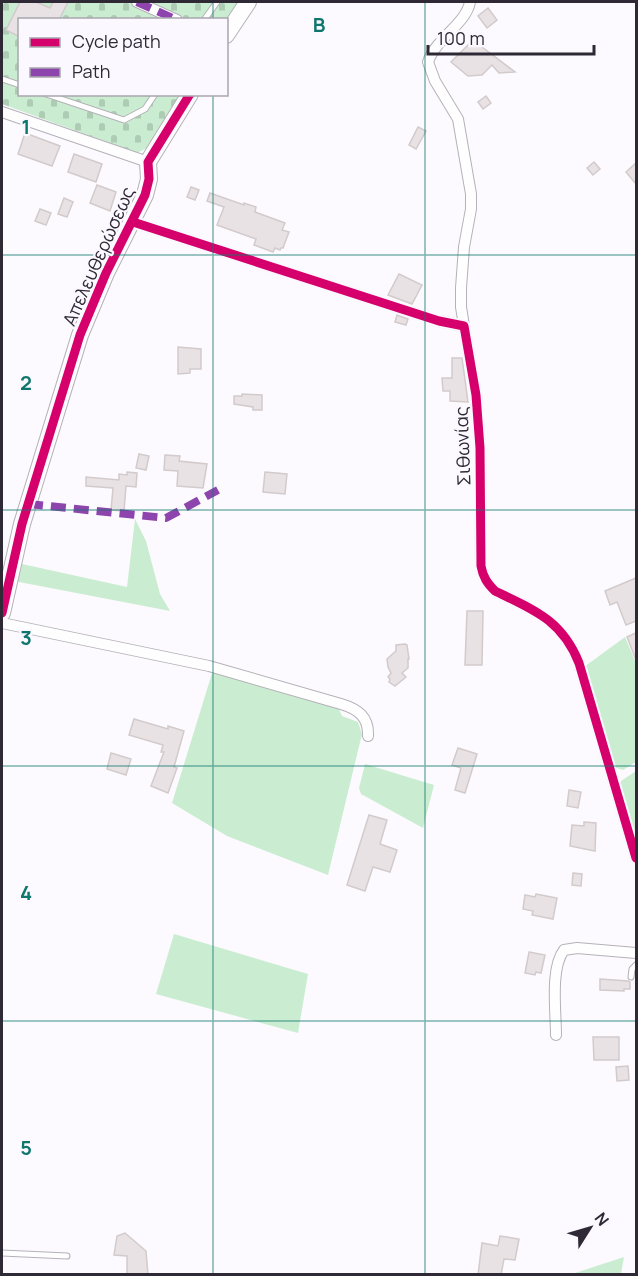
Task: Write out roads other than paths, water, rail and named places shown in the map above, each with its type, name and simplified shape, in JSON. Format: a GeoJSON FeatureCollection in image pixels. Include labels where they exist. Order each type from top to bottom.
{"type":"FeatureCollection","features":[{"type":"Feature","properties":{"kind":"street"},"geometry":{"type":"LineString","coordinates":[[137,2],[173,18]]}},
{"type":"Feature","properties":{"kind":"street"},"geometry":{"type":"LineString","coordinates":[[228,32],[248,2]]}},
{"type":"Feature","properties":{"kind":"street","name":"Σιθωνίας"},"geometry":{"type":"LineString","coordinates":[[470,2],[466,13],[435,47],[428,62],[435,81],[458,119],[471,194],[471,209],[464,247],[461,307],[476,395],[483,575],[495,591],[551,620],[572,646],[636,858]]}},
{"type":"Feature","properties":{"kind":"street","name":"Απελευθερώσεως"},"geometry":{"type":"LineString","coordinates":[[2,613],[22,524],[80,335],[106,273],[145,195],[149,179],[148,162],[189,96]]}},
{"type":"Feature","properties":{"kind":"street"},"geometry":{"type":"LineString","coordinates":[[2,112],[148,162]]}},
{"type":"Feature","properties":{"kind":"street"},"geometry":{"type":"LineString","coordinates":[[133,222],[439,321],[464,326]]}},
{"type":"Feature","properties":{"kind":"street"},"geometry":{"type":"LineString","coordinates":[[2,623],[209,666],[341,704],[353,708],[364,716],[368,724],[368,736]]}},
{"type":"Feature","properties":{"kind":"street"},"geometry":{"type":"LineString","coordinates":[[556,1035],[556,971],[562,951],[577,948],[636,953]]}},
{"type":"Feature","properties":{"kind":"lane"},"geometry":{"type":"LineString","coordinates":[[205,18],[217,2]]}},
{"type":"Feature","properties":{"kind":"lane"},"geometry":{"type":"LineString","coordinates":[[2,80],[18,85]]}},
{"type":"Feature","properties":{"kind":"lane"},"geometry":{"type":"LineString","coordinates":[[52,96],[124,120],[145,109],[154,96]]}},
{"type":"Feature","properties":{"kind":"lane"},"geometry":{"type":"LineString","coordinates":[[631,977],[632,969],[636,965]]}},
{"type":"Feature","properties":{"kind":"lane"},"geometry":{"type":"LineString","coordinates":[[2,1254],[67,1257]]}}]}
